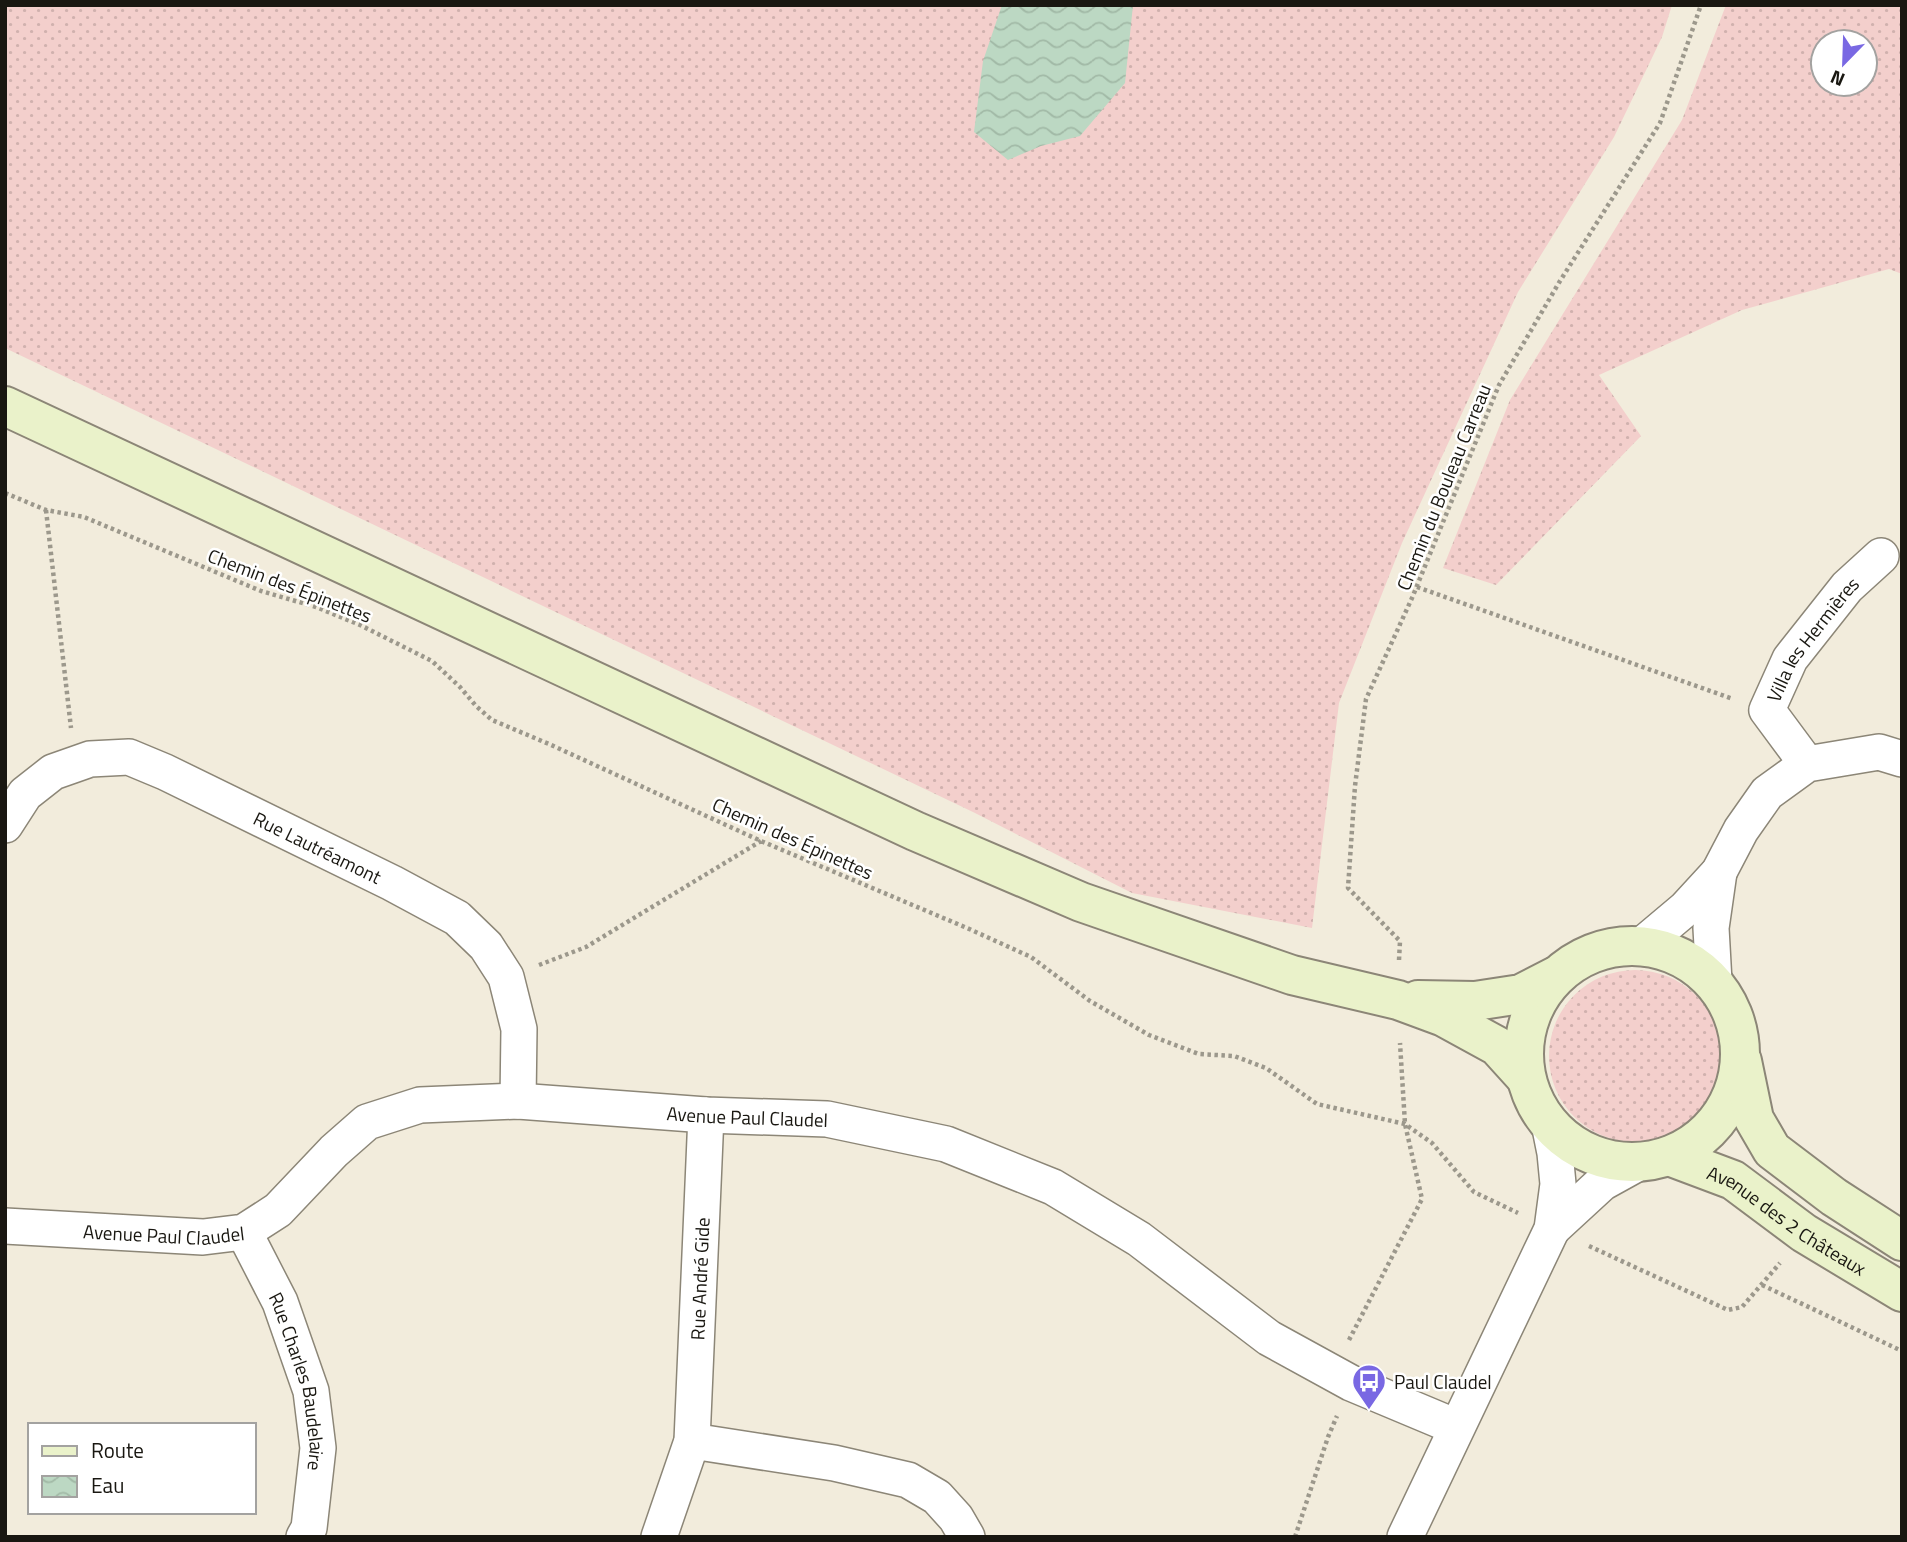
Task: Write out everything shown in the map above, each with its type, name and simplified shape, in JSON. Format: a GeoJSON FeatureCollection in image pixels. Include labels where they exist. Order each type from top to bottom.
{"type":"FeatureCollection","features":[{"type":"Feature","properties":{"kind":"main road"},"geometry":{"type":"LineString","coordinates":[[5,406],[915,831],[1081,902],[1292,975],[1398,1000],[1444,1017],[1497,1046],[1526,1078]]}},
{"type":"Feature","properties":{"kind":"main road"},"geometry":{"type":"LineString","coordinates":[[1398,1000],[1475,1001],[1521,994],[1557,975],[1582,957],[1611,947],[1641,946],[1677,956],[1693,964],[1714,982],[1729,1004],[1738,1028],[1754,1119],[1772,1150],[1834,1198],[1902,1241]]}},
{"type":"Feature","properties":{"kind":"main road"},"geometry":{"type":"LineString","coordinates":[[1557,975],[1535,1005],[1524,1041],[1526,1078],[1535,1102],[1549,1123],[1575,1146],[1606,1159],[1655,1159],[1698,1141],[1721,1116],[1736,1087],[1741,1054]]}},
{"type":"Feature","properties":{"kind":"main road","name":"Avenue des 2 Châteaux"},"geometry":{"type":"LineString","coordinates":[[1655,1159],[1733,1180],[1804,1233],[1902,1292]]}},
{"type":"Feature","properties":{"kind":"street","name":"Villa les Hermières"},"geometry":{"type":"LineString","coordinates":[[1807,764],[1767,710],[1790,659],[1847,587],[1881,556]]}},
{"type":"Feature","properties":{"kind":"street"},"geometry":{"type":"LineString","coordinates":[[1641,946],[1685,909],[1719,872],[1741,830],[1767,793],[1807,764],[1879,752],[1902,759]]}},
{"type":"Feature","properties":{"kind":"street","name":"Rue Lautréamont"},"geometry":{"type":"LineString","coordinates":[[5,825],[25,794],[53,772],[90,760],[129,757],[392,883],[457,918],[486,946],[506,977],[519,1029],[518,1101]]}},
{"type":"Feature","properties":{"kind":"street"},"geometry":{"type":"LineString","coordinates":[[1714,982],[1711,928],[1719,872]]}},
{"type":"Feature","properties":{"kind":"street","name":"Avenue Paul Claudel"},"geometry":{"type":"LineString","coordinates":[[5,1226],[204,1237],[244,1232],[278,1210],[367,1122],[420,1105],[518,1101],[706,1115],[827,1119],[946,1144],[1053,1187],[1139,1239],[1269,1338],[1351,1383],[1456,1427]]}},
{"type":"Feature","properties":{"kind":"street","name":"Rue André Gide"},"geometry":{"type":"LineString","coordinates":[[659,1537],[692,1441],[706,1115]]}},
{"type":"Feature","properties":{"kind":"street"},"geometry":{"type":"LineString","coordinates":[[1405,1537],[1552,1229],[1558,1184],[1549,1123]]}},
{"type":"Feature","properties":{"kind":"street"},"geometry":{"type":"LineString","coordinates":[[1552,1229],[1602,1183],[1655,1159]]}},
{"type":"Feature","properties":{"kind":"street","name":"Rue Charles Baudelaire"},"geometry":{"type":"LineString","coordinates":[[244,1232],[280,1302],[311,1391],[318,1448],[309,1528],[304,1537]]}},
{"type":"Feature","properties":{"kind":"street"},"geometry":{"type":"LineString","coordinates":[[692,1441],[834,1463],[908,1480],[937,1497],[956,1518],[967,1537]]}},
{"type":"Feature","properties":{"kind":"path","name":"Chemin du Bouleau Carreau"},"geometry":{"type":"LineString","coordinates":[[1351,1383],[1342,1353],[1422,1199],[1405,1124],[1398,1000],[1400,941],[1348,888],[1355,786],[1366,699],[1416,587],[1499,385],[1560,281],[1660,123],[1700,5]]}},
{"type":"Feature","properties":{"kind":"path","name":"Chemin des Épinettes"},"geometry":{"type":"LineString","coordinates":[[5,493],[46,510],[85,517],[261,592],[316,607],[360,625],[432,661],[492,720],[761,841],[1031,957],[1090,1001],[1149,1035],[1199,1054],[1234,1056],[1266,1068],[1317,1104],[1405,1124],[1432,1143],[1474,1192],[1728,1310],[1742,1307],[1804,1233]]}},
{"type":"Feature","properties":{"kind":"path"},"geometry":{"type":"LineString","coordinates":[[46,510],[75,765]]}},
{"type":"Feature","properties":{"kind":"path"},"geometry":{"type":"LineString","coordinates":[[1416,587],[1767,710]]}},
{"type":"Feature","properties":{"kind":"path"},"geometry":{"type":"LineString","coordinates":[[506,977],[586,947],[761,841]]}},
{"type":"Feature","properties":{"kind":"path"},"geometry":{"type":"LineString","coordinates":[[1762,1285],[1902,1351]]}},
{"type":"Feature","properties":{"kind":"path"},"geometry":{"type":"LineString","coordinates":[[1295,1537],[1328,1437],[1351,1383]]}},
{"type":"Feature","properties":{"kind":"shaded area"},"geometry":{"type":"Polygon","coordinates":[[[5,5],[1672,5],[1662,37],[1614,137],[1518,292],[1402,543],[1339,703],[1312,928],[1132,893],[975,813],[5,348],[5,5]]]}},
{"type":"Feature","properties":{"kind":"shaded area"},"geometry":{"type":"Polygon","coordinates":[[[1726,5],[1902,5],[1902,274],[1889,269],[1742,310],[1599,375],[1641,436],[1496,585],[1443,568],[1510,400],[1682,120],[1726,5]]]}},
{"type":"Feature","properties":{"kind":"shaded area"},"geometry":{"type":"Polygon","coordinates":[[[1635,970],[1668,977],[1683,984],[1696,995],[1707,1008],[1714,1023],[1721,1056],[1714,1089],[1707,1104],[1696,1117],[1683,1128],[1668,1135],[1635,1142],[1602,1135],[1587,1128],[1574,1117],[1563,1104],[1556,1089],[1549,1056],[1556,1023],[1563,1008],[1574,995],[1587,984],[1602,977],[1635,970]]]}},
{"type":"Feature","properties":{"kind":"water"},"geometry":{"type":"Polygon","coordinates":[[[1002,5],[1133,5],[1125,83],[1080,136],[1041,146],[1008,160],[974,132],[983,61],[1002,5]]]}},
{"type":"Feature","properties":{"kind":"place","name":"Paul Claudel"},"geometry":{"type":"Point","coordinates":[1369,1411]}}]}
